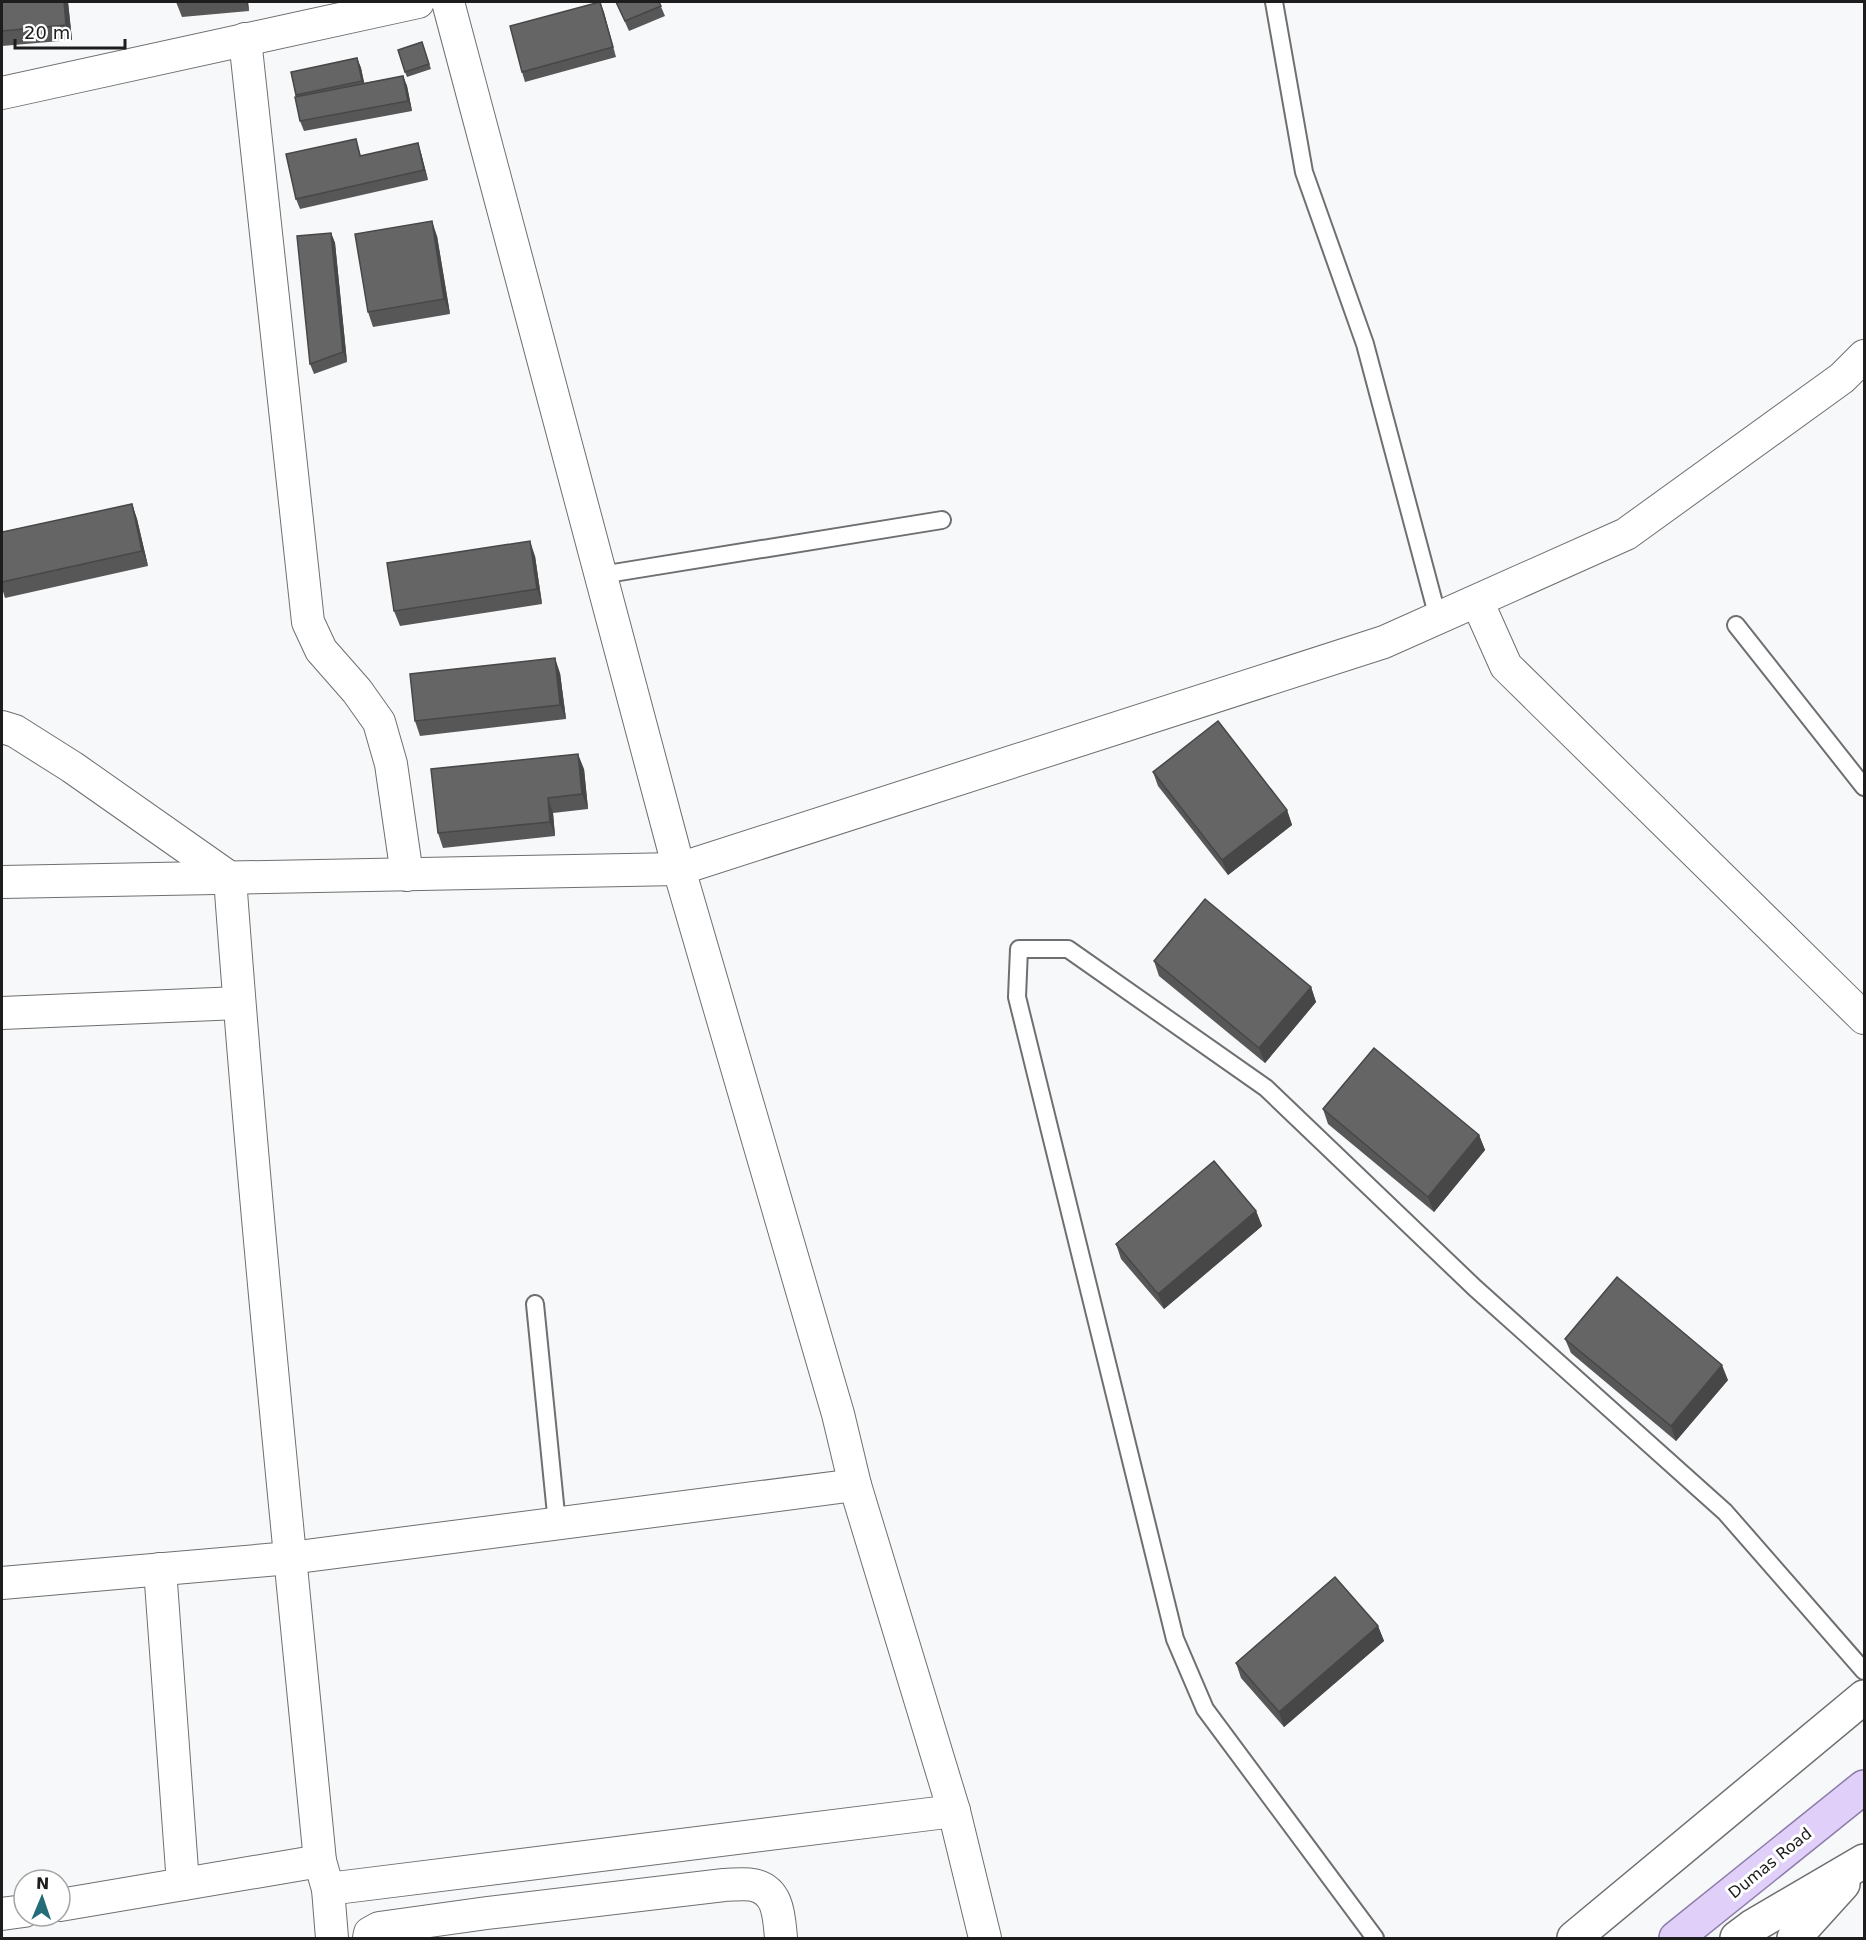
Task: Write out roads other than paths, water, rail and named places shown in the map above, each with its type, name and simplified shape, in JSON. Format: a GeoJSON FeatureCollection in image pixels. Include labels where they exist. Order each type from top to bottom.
{"type":"FeatureCollection","features":[{"type":"Feature","properties":{"kind":"main road","name":"Dumas Road"},"geometry":{"type":"LineString","coordinates":[[1676,1938],[1864,1787]]}},
{"type":"Feature","properties":{"kind":"street"},"geometry":{"type":"LineString","coordinates":[[2,93],[418,2]]}},
{"type":"Feature","properties":{"kind":"street"},"geometry":{"type":"LineString","coordinates":[[448,2],[679,869],[838,1414],[855,1485],[954,1811],[986,1938]]}},
{"type":"Feature","properties":{"kind":"street"},"geometry":{"type":"LineString","coordinates":[[245,39],[308,622],[321,650],[357,691],[378,722],[391,764],[407,874]]}},
{"type":"Feature","properties":{"kind":"street"},"geometry":{"type":"LineString","coordinates":[[2,882],[679,869],[1384,642],[1626,534],[1842,378],[1864,356]]}},
{"type":"Feature","properties":{"kind":"street"},"geometry":{"type":"LineString","coordinates":[[1477,601],[1506,666],[1864,1018]]}},
{"type":"Feature","properties":{"kind":"street"},"geometry":{"type":"LineString","coordinates":[[2,727],[15,731],[72,767],[230,878]]}},
{"type":"Feature","properties":{"kind":"street"},"geometry":{"type":"LineString","coordinates":[[230,878],[239,1003],[290,1558],[332,1938]]}},
{"type":"Feature","properties":{"kind":"street"},"geometry":{"type":"LineString","coordinates":[[2,1013],[239,1003]]}},
{"type":"Feature","properties":{"kind":"street"},"geometry":{"type":"LineString","coordinates":[[2,1583],[290,1558],[855,1485]]}},
{"type":"Feature","properties":{"kind":"street"},"geometry":{"type":"LineString","coordinates":[[160,1569],[183,1884]]}},
{"type":"Feature","properties":{"kind":"street"},"geometry":{"type":"LineString","coordinates":[[1574,1938],[1864,1697]]}},
{"type":"Feature","properties":{"kind":"street"},"geometry":{"type":"LineString","coordinates":[[72,1903],[183,1884],[324,1875],[483,1869],[954,1811]]}},
{"type":"Feature","properties":{"kind":"street"},"geometry":{"type":"LineString","coordinates":[[758,1836],[764,1889]]}},
{"type":"Feature","properties":{"kind":"street"},"geometry":{"type":"LineString","coordinates":[[1737,1938],[1753,1926],[1863,1862]]}},
{"type":"Feature","properties":{"kind":"street"},"geometry":{"type":"LineString","coordinates":[[1794,1938],[1863,1862]]}},
{"type":"Feature","properties":{"kind":"street"},"geometry":{"type":"LineString","coordinates":[[483,1869],[488,1925]]}},
{"type":"Feature","properties":{"kind":"street"},"geometry":{"type":"LineString","coordinates":[[369,1938],[370,1933],[379,1928],[488,1925],[724,1886],[752,1885],[764,1889],[775,1899],[781,1938]]}},
{"type":"Feature","properties":{"kind":"lane"},"geometry":{"type":"LineString","coordinates":[[1274,2],[1304,172],[1365,344],[1438,618]]}},
{"type":"Feature","properties":{"kind":"lane"},"geometry":{"type":"LineString","coordinates":[[601,575],[942,520]]}},
{"type":"Feature","properties":{"kind":"lane"},"geometry":{"type":"LineString","coordinates":[[1736,625],[1864,787]]}},
{"type":"Feature","properties":{"kind":"lane"},"geometry":{"type":"LineString","coordinates":[[1375,1938],[1205,1709],[1175,1639],[1017,997],[1019,949],[1068,949],[1266,1088],[1475,1288],[1725,1512],[1864,1671]]}},
{"type":"Feature","properties":{"kind":"lane"},"geometry":{"type":"LineString","coordinates":[[535,1304],[557,1524]]}}]}
